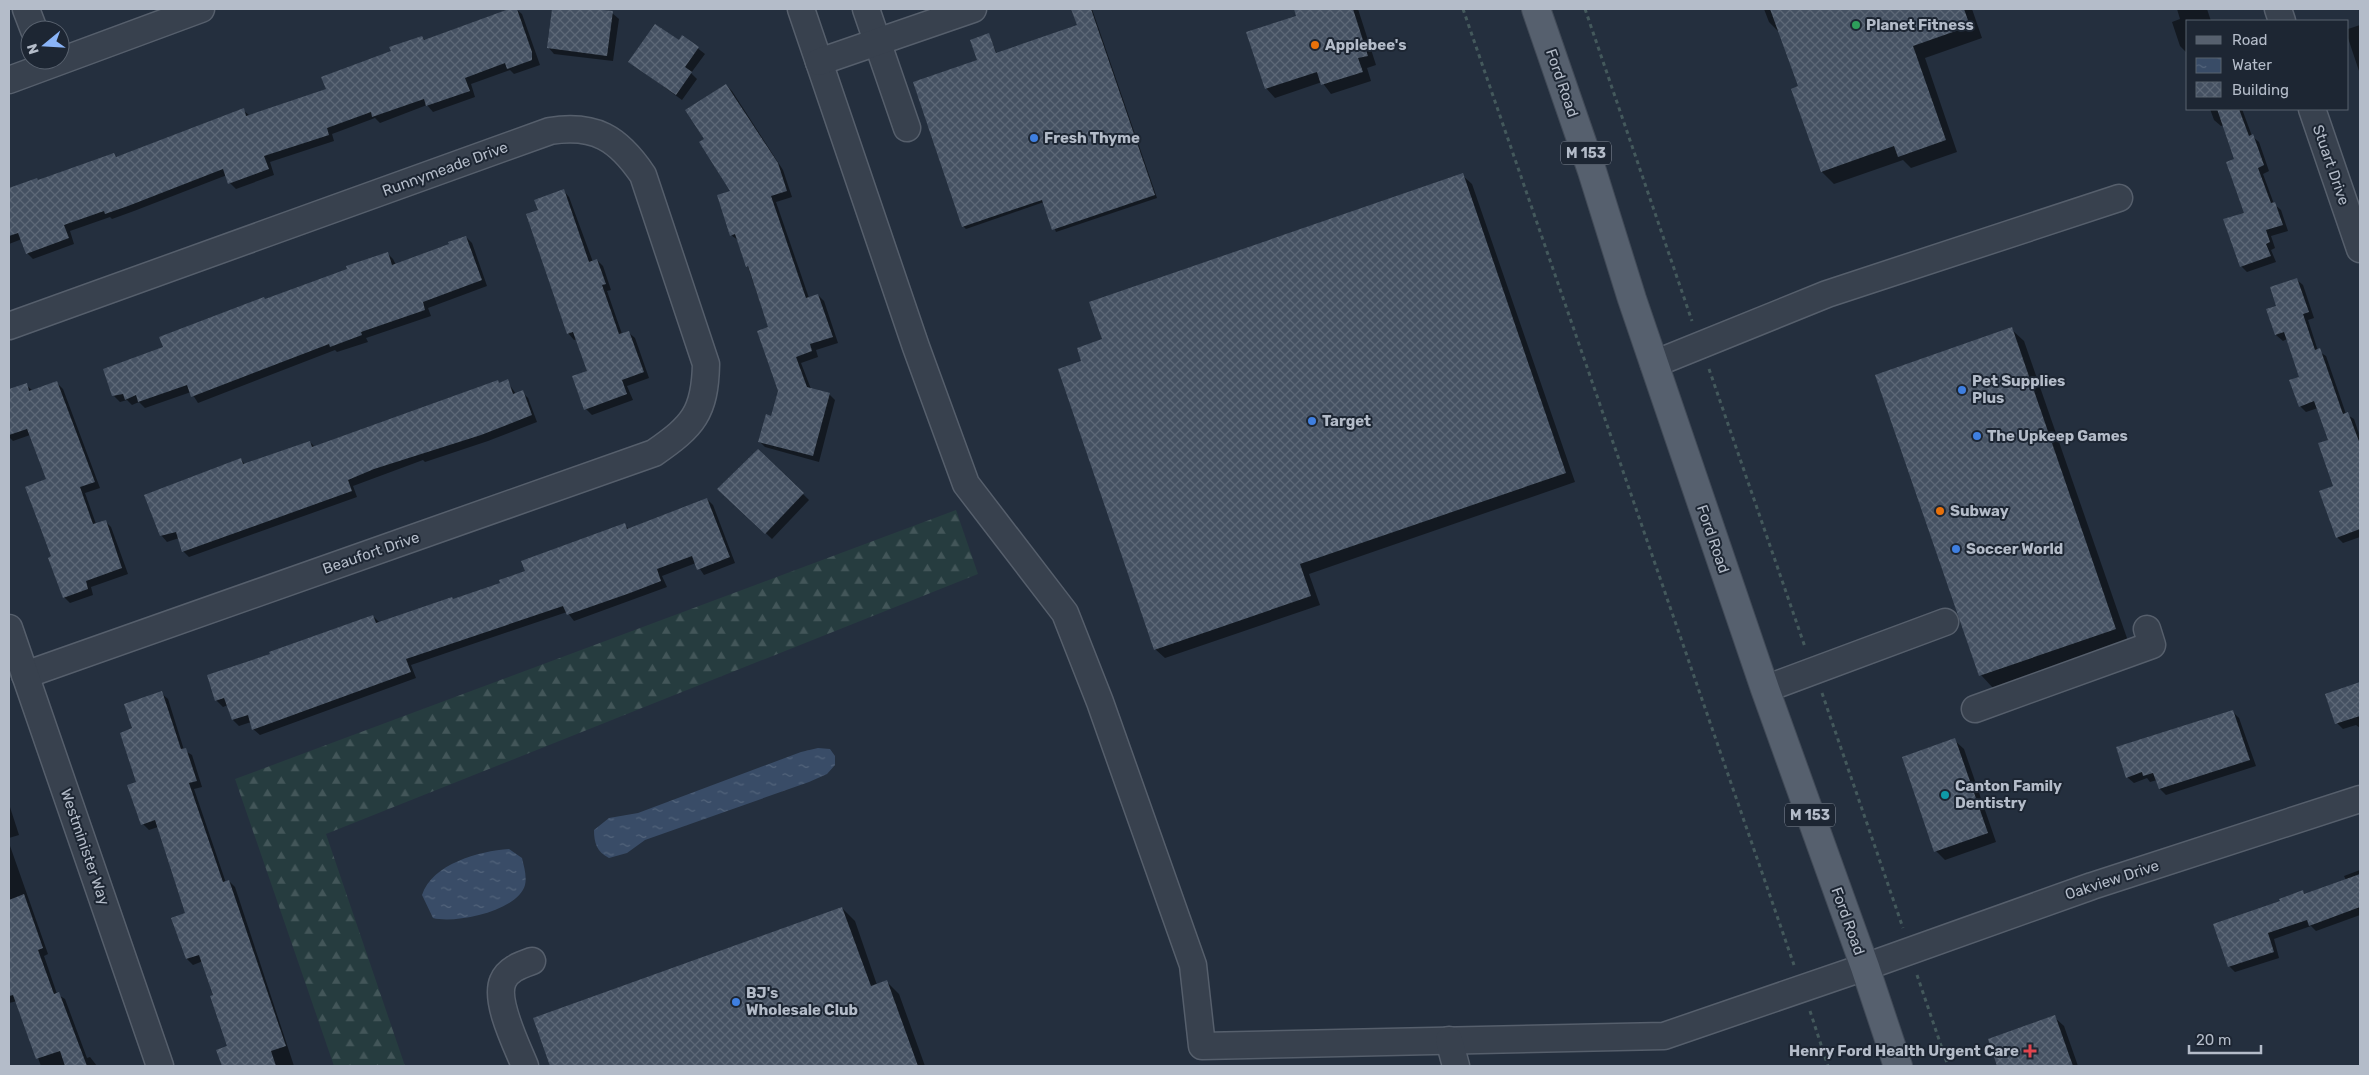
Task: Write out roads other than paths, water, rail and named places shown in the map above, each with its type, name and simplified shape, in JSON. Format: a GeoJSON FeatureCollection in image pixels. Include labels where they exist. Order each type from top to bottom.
{"type":"FeatureCollection","features":[{"type":"Feature","properties":{"kind":"main road","name":"Ford Road"},"geometry":{"type":"LineString","coordinates":[[1536,9],[1765,690],[1865,967],[1898,1066]]}},
{"type":"Feature","properties":{"kind":"street"},"geometry":{"type":"LineString","coordinates":[[70,54],[201,9]]}},
{"type":"Feature","properties":{"kind":"street"},"geometry":{"type":"LineString","coordinates":[[801,9],[916,347],[966,484],[1065,612],[1100,702],[1193,964],[1202,1056]]}},
{"type":"Feature","properties":{"kind":"street"},"geometry":{"type":"LineString","coordinates":[[866,9],[907,128]]}},
{"type":"Feature","properties":{"kind":"street"},"geometry":{"type":"LineString","coordinates":[[820,62],[973,9]]}},
{"type":"Feature","properties":{"kind":"street"},"geometry":{"type":"LineString","coordinates":[[9,80],[30,70]]}},
{"type":"Feature","properties":{"kind":"street","name":"Stuart Drive"},"geometry":{"type":"LineString","coordinates":[[2312,110],[2360,250]]}},
{"type":"Feature","properties":{"kind":"street","name":"Runnymeade Drive"},"geometry":{"type":"LineString","coordinates":[[9,326],[550,132],[578,129],[606,137],[618,145],[629,155],[642,175],[704,354],[706,388],[701,406]]}},
{"type":"Feature","properties":{"kind":"street"},"geometry":{"type":"LineString","coordinates":[[1654,364],[1827,294],[2119,198]]}},
{"type":"Feature","properties":{"kind":"street","name":"Beaufort Drive"},"geometry":{"type":"LineString","coordinates":[[25,675],[654,453],[678,436],[691,423],[701,406]]}},
{"type":"Feature","properties":{"kind":"street"},"geometry":{"type":"LineString","coordinates":[[1765,690],[1945,622]]}},
{"type":"Feature","properties":{"kind":"street","name":"Westminister Way"},"geometry":{"type":"LineString","coordinates":[[9,628],[160,1066]]}},
{"type":"Feature","properties":{"kind":"street"},"geometry":{"type":"LineString","coordinates":[[1975,710],[2152,645],[2147,629]]}},
{"type":"Feature","properties":{"kind":"street","name":"Oakview Drive"},"geometry":{"type":"LineString","coordinates":[[1202,1056],[1449,1040],[1664,1036],[2092,886],[2360,799]]}},
{"type":"Feature","properties":{"kind":"street"},"geometry":{"type":"LineString","coordinates":[[524,1066],[501,999],[503,981],[514,968],[532,961]]}},
{"type":"Feature","properties":{"kind":"street"},"geometry":{"type":"LineString","coordinates":[[1449,1040],[1456,1066]]}},
{"type":"Feature","properties":{"kind":"water"},"geometry":{"type":"Polygon","coordinates":[[[818,748],[830,749],[835,756],[835,765],[827,774],[645,840],[627,853],[609,858],[597,847],[594,830],[609,818],[638,813],[801,752],[818,748]]]}},
{"type":"Feature","properties":{"kind":"water"},"geometry":{"type":"Polygon","coordinates":[[[509,849],[522,858],[526,882],[520,894],[511,902],[485,914],[456,919],[433,918],[422,895],[427,884],[436,875],[446,867],[471,856],[509,849]]]}},
{"type":"Feature","properties":{"kind":"place","name":"Planet Fitness"},"geometry":{"type":"Point","coordinates":[1856,25]}},
{"type":"Feature","properties":{"kind":"place","name":"Applebee's"},"geometry":{"type":"Point","coordinates":[1315,45]}},
{"type":"Feature","properties":{"kind":"place","name":"Fresh Thyme"},"geometry":{"type":"Point","coordinates":[1034,138]}},
{"type":"Feature","properties":{"kind":"place","name":"Pet Supplies Plus"},"geometry":{"type":"Point","coordinates":[1962,390]}},
{"type":"Feature","properties":{"kind":"place","name":"Target"},"geometry":{"type":"Point","coordinates":[1312,421]}},
{"type":"Feature","properties":{"kind":"place","name":"The Upkeep Games"},"geometry":{"type":"Point","coordinates":[1977,436]}},
{"type":"Feature","properties":{"kind":"place","name":"Subway"},"geometry":{"type":"Point","coordinates":[1940,511]}},
{"type":"Feature","properties":{"kind":"place","name":"Soccer World"},"geometry":{"type":"Point","coordinates":[1956,549]}},
{"type":"Feature","properties":{"kind":"place","name":"Canton Family Dentistry"},"geometry":{"type":"Point","coordinates":[1945,795]}},
{"type":"Feature","properties":{"kind":"place","name":"BJ's Wholesale Club"},"geometry":{"type":"Point","coordinates":[736,1002]}},
{"type":"Feature","properties":{"kind":"place","name":"Henry Ford Health Urgent Care"},"geometry":{"type":"Point","coordinates":[2030,1051]}}]}
